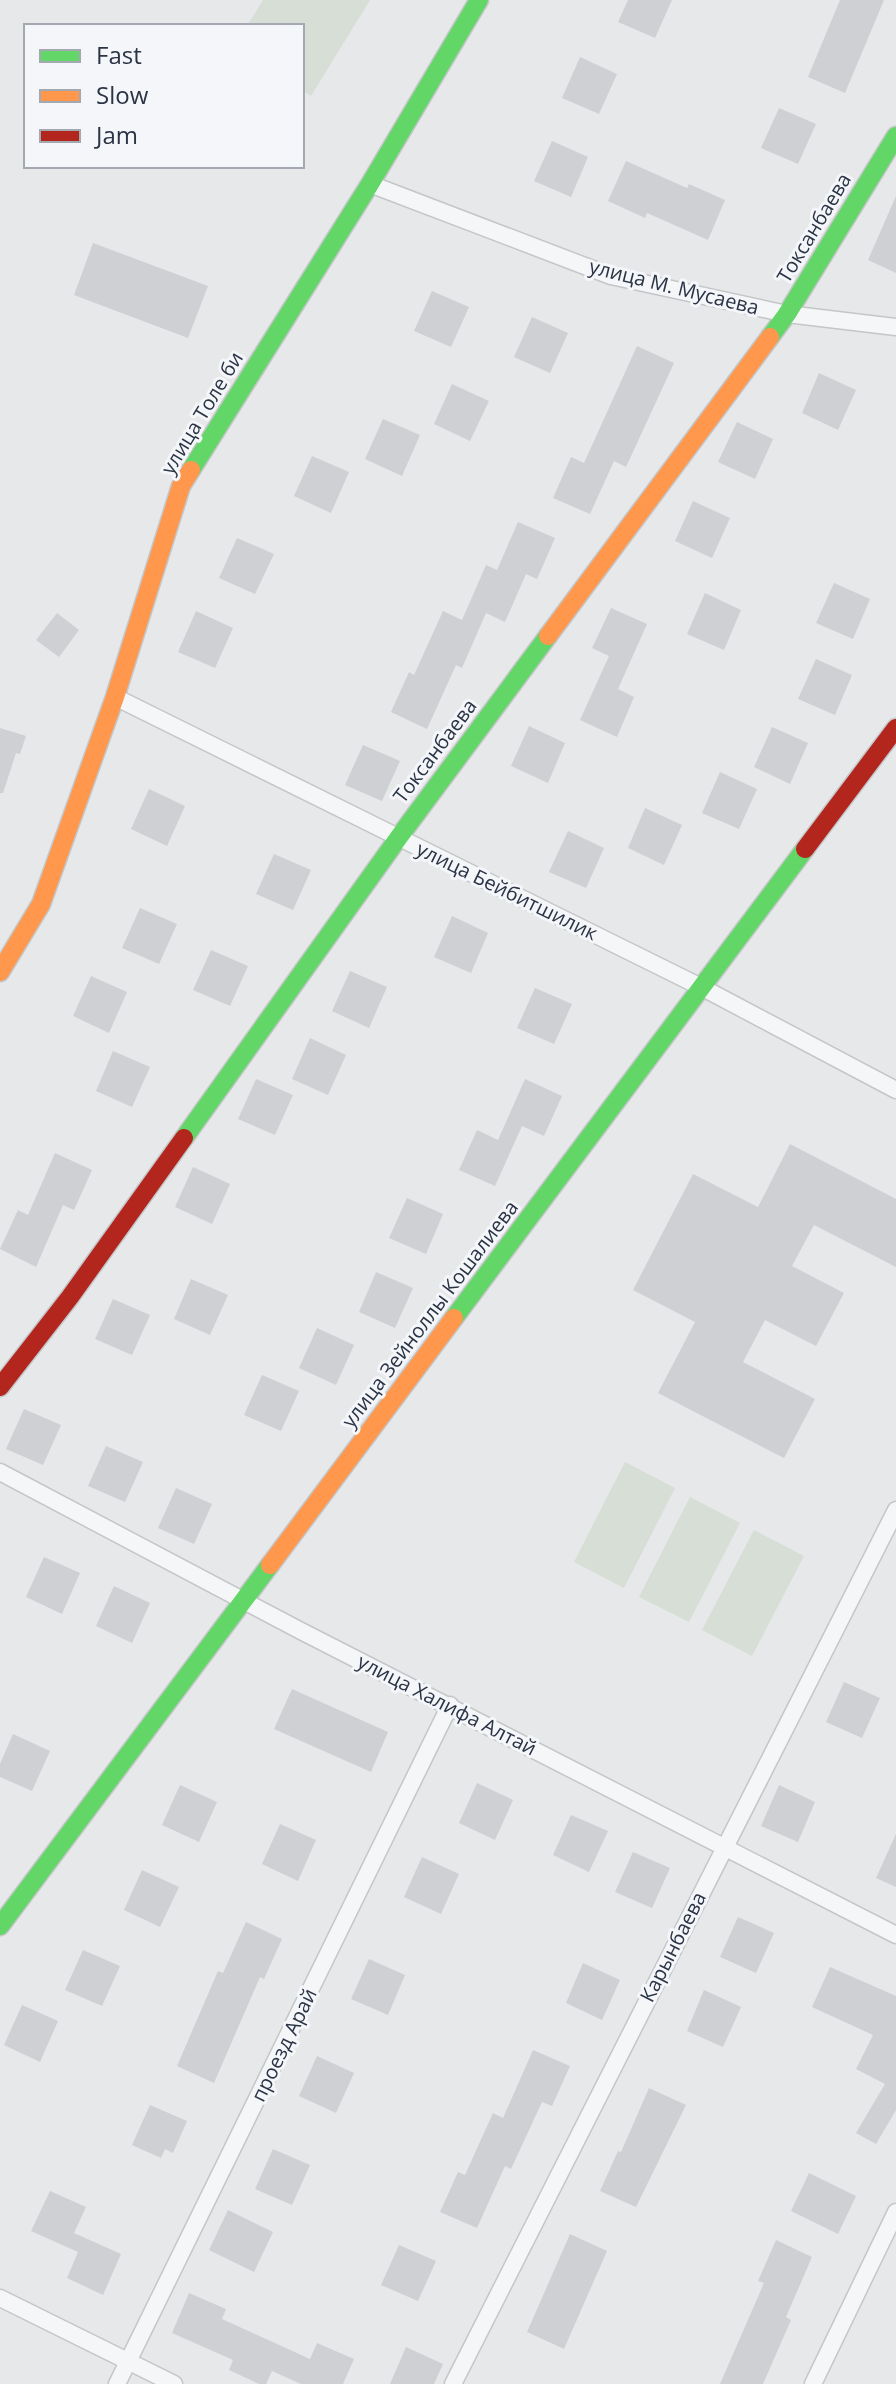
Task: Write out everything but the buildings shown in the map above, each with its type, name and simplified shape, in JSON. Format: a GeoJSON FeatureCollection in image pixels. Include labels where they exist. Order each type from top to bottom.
{"type":"FeatureCollection","features":[{"type":"Feature","properties":{"kind":"street","name":"улица Толе би"},"geometry":{"type":"LineString","coordinates":[[0,972],[41,904],[115,697],[181,486],[370,184],[479,0]]}},
{"type":"Feature","properties":{"kind":"street","name":"Токсанбаева"},"geometry":{"type":"LineString","coordinates":[[0,1387],[70,1297],[399,837],[787,314],[896,136]]}},
{"type":"Feature","properties":{"kind":"street","name":"улица М. Мусаева"},"geometry":{"type":"LineString","coordinates":[[370,184],[611,276],[787,314],[896,327]]}},
{"type":"Feature","properties":{"kind":"street","name":"улица Бейбитшилик"},"geometry":{"type":"LineString","coordinates":[[115,697],[703,988],[896,1090]]}},
{"type":"Feature","properties":{"kind":"street","name":"улица Зейноллы Кошалиева"},"geometry":{"type":"LineString","coordinates":[[0,1926],[896,728]]}},
{"type":"Feature","properties":{"kind":"street","name":"улица Халифа Алтай"},"geometry":{"type":"LineString","coordinates":[[0,1472],[896,1935]]}},
{"type":"Feature","properties":{"kind":"street","name":"Карынбаева"},"geometry":{"type":"LineString","coordinates":[[453,2384],[896,1510]]}},
{"type":"Feature","properties":{"kind":"street","name":"проезд Арай"},"geometry":{"type":"LineString","coordinates":[[117,2384],[450,1705]]}},
{"type":"Feature","properties":{"kind":"street"},"geometry":{"type":"LineString","coordinates":[[813,2384],[896,2212]]}},
{"type":"Feature","properties":{"kind":"street"},"geometry":{"type":"LineString","coordinates":[[0,2298],[174,2384]]}},
{"type":"Feature","properties":{"kind":"shaded area"},"geometry":{"type":"Polygon","coordinates":[[[263,0],[370,0],[311,96],[304,91],[304,24],[248,24],[263,0]]]}},
{"type":"Feature","properties":{"kind":"shaded area"},"geometry":{"type":"Polygon","coordinates":[[[625,1462],[675,1488],[624,1588],[574,1562],[625,1462]]]}},
{"type":"Feature","properties":{"kind":"shaded area"},"geometry":{"type":"Polygon","coordinates":[[[690,1497],[740,1523],[689,1622],[639,1597],[690,1497]]]}},
{"type":"Feature","properties":{"kind":"shaded area"},"geometry":{"type":"Polygon","coordinates":[[[754,1530],[804,1556],[752,1656],[702,1630],[754,1530]]]}},
{"type":"Feature","properties":{"kind":"traffic: fast"},"geometry":{"type":"LineString","coordinates":[[191,470],[370,184],[479,0]]}},
{"type":"Feature","properties":{"kind":"traffic: fast"},"geometry":{"type":"LineString","coordinates":[[770,337],[896,136]]}},
{"type":"Feature","properties":{"kind":"traffic: fast"},"geometry":{"type":"LineString","coordinates":[[184,1138],[399,837],[548,636]]}},
{"type":"Feature","properties":{"kind":"traffic: fast"},"geometry":{"type":"LineString","coordinates":[[454,1318],[805,849]]}},
{"type":"Feature","properties":{"kind":"traffic: fast"},"geometry":{"type":"LineString","coordinates":[[0,1926],[270,1565]]}},
{"type":"Feature","properties":{"kind":"traffic: slow"},"geometry":{"type":"LineString","coordinates":[[548,636],[770,337]]}},
{"type":"Feature","properties":{"kind":"traffic: slow"},"geometry":{"type":"LineString","coordinates":[[0,972],[41,904],[115,697],[181,486],[191,470]]}},
{"type":"Feature","properties":{"kind":"traffic: slow"},"geometry":{"type":"LineString","coordinates":[[270,1565],[454,1318]]}},
{"type":"Feature","properties":{"kind":"traffic: jam"},"geometry":{"type":"LineString","coordinates":[[805,849],[896,728]]}},
{"type":"Feature","properties":{"kind":"traffic: jam"},"geometry":{"type":"LineString","coordinates":[[0,1387],[70,1297],[184,1138]]}}]}
